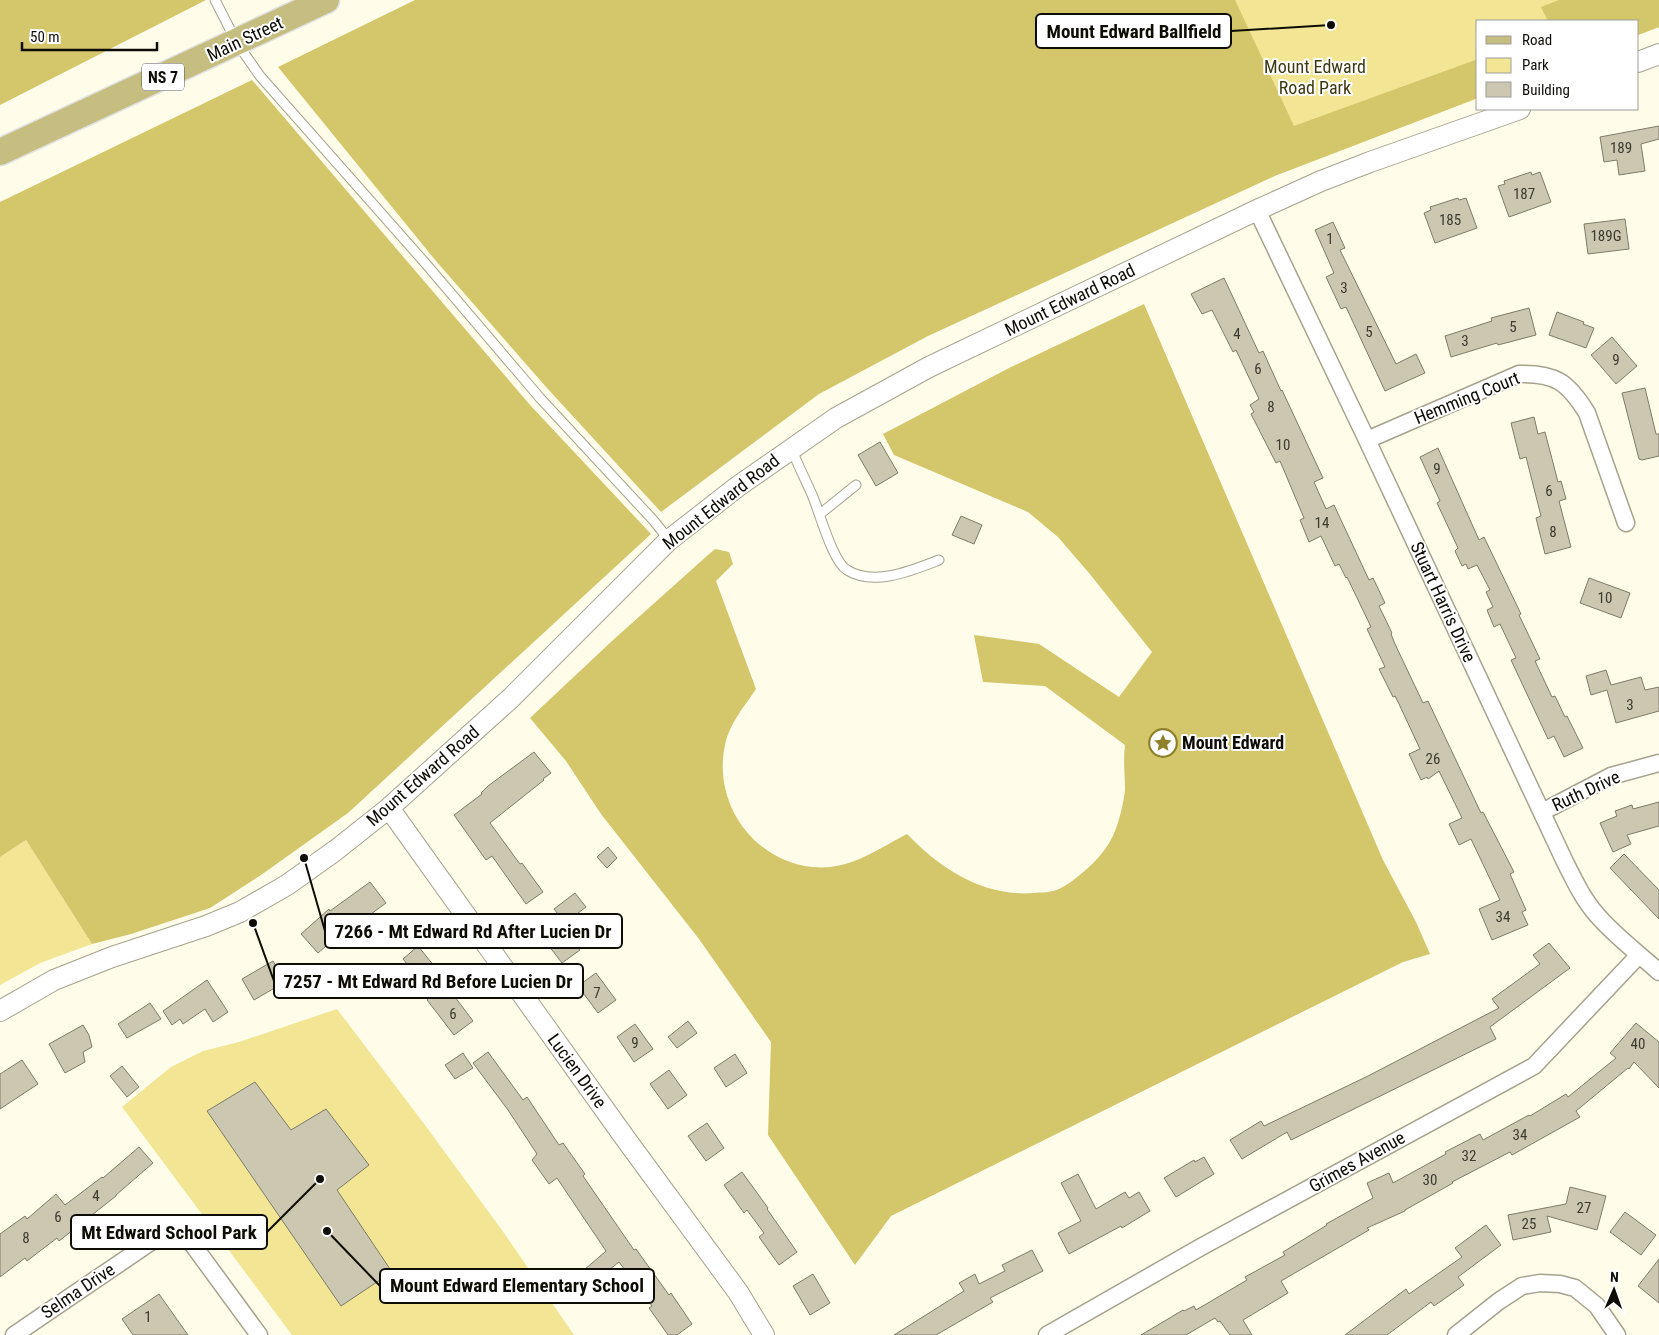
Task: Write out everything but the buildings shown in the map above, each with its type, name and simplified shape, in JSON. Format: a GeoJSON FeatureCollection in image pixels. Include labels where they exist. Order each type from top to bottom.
{"type":"FeatureCollection","features":[{"type":"Feature","properties":{"kind":"main road","name":"Main Street"},"geometry":{"type":"LineString","coordinates":[[0,152],[326,0]]}},
{"type":"Feature","properties":{"kind":"street"},"geometry":{"type":"LineString","coordinates":[[1639,62],[1659,54]]}},
{"type":"Feature","properties":{"kind":"street","name":"Mount Edward Road"},"geometry":{"type":"LineString","coordinates":[[0,1011],[62,977],[112,957],[206,926],[240,912],[287,885],[336,850],[389,808],[512,698],[669,540],[737,487],[836,418],[929,367],[1257,210],[1362,166],[1517,110]]}},
{"type":"Feature","properties":{"kind":"street","name":"Stuart Harris Drive"},"geometry":{"type":"LineString","coordinates":[[1257,210],[1368,440],[1581,893],[1597,915],[1621,940],[1659,972]]}},
{"type":"Feature","properties":{"kind":"street","name":"Hemming Court"},"geometry":{"type":"LineString","coordinates":[[1368,440],[1518,374],[1537,374],[1553,378],[1578,397],[1587,413],[1626,522]]}},
{"type":"Feature","properties":{"kind":"street","name":"Ruth Drive"},"geometry":{"type":"LineString","coordinates":[[1542,812],[1611,776],[1659,763]]}},
{"type":"Feature","properties":{"kind":"street","name":"Lucien Drive"},"geometry":{"type":"LineString","coordinates":[[389,808],[625,1138],[738,1292],[764,1335]]}},
{"type":"Feature","properties":{"kind":"street","name":"Grimes Avenue"},"geometry":{"type":"LineString","coordinates":[[1047,1335],[1201,1247],[1534,1066],[1639,955]]}},
{"type":"Feature","properties":{"kind":"street","name":"Selma Drive"},"geometry":{"type":"LineString","coordinates":[[14,1335],[167,1231],[174,1229],[178,1230],[187,1239],[259,1335]]}},
{"type":"Feature","properties":{"kind":"street"},"geometry":{"type":"LineString","coordinates":[[1456,1335],[1499,1301],[1522,1286],[1540,1283],[1560,1284],[1576,1288],[1597,1306],[1617,1335]]}},
{"type":"Feature","properties":{"kind":"lane"},"geometry":{"type":"LineString","coordinates":[[214,0],[237,42],[260,76],[426,264],[540,398],[654,521],[669,540]]}},
{"type":"Feature","properties":{"kind":"lane"},"geometry":{"type":"LineString","coordinates":[[791,448],[820,514],[831,547],[845,569],[859,576],[883,576],[905,573],[939,560]]}},
{"type":"Feature","properties":{"kind":"lane"},"geometry":{"type":"LineString","coordinates":[[820,514],[856,485]]}},
{"type":"Feature","properties":{"kind":"green space","name":"Mount Edward Road Park"},"geometry":{"type":"Polygon","coordinates":[[[1192,0],[1659,0],[1659,27],[1639,35],[1639,20],[1476,20],[1476,99],[1277,175],[1192,0]]]}},
{"type":"Feature","properties":{"kind":"green space"},"geometry":{"type":"Polygon","coordinates":[[[26,840],[92,944],[40,963],[0,985],[0,857],[26,840]]]}},
{"type":"Feature","properties":{"kind":"green space"},"geometry":{"type":"Polygon","coordinates":[[[337,1009],[504,1233],[574,1335],[292,1335],[122,1107],[171,1067],[203,1051],[239,1042],[337,1009]]]}},
{"type":"Feature","properties":{"kind":"shaded area"},"geometry":{"type":"Polygon","coordinates":[[[0,0],[206,0],[0,105],[0,0]]]}},
{"type":"Feature","properties":{"kind":"shaded area"},"geometry":{"type":"Polygon","coordinates":[[[415,0],[1235,0],[1294,126],[1476,60],[1476,99],[1277,175],[928,336],[819,394],[661,512],[547,388],[436,261],[278,67],[415,0]]]}},
{"type":"Feature","properties":{"kind":"shaded area"},"geometry":{"type":"Polygon","coordinates":[[[1559,0],[1659,0],[1659,27],[1639,35],[1639,20],[1548,20],[1541,7],[1559,0]]]}},
{"type":"Feature","properties":{"kind":"shaded area"},"geometry":{"type":"Polygon","coordinates":[[[252,80],[530,405],[651,534],[348,813],[261,875],[210,908],[131,934],[92,944],[26,840],[0,857],[0,202],[252,80]]]}},
{"type":"Feature","properties":{"kind":"shaded area"},"geometry":{"type":"Polygon","coordinates":[[[1144,304],[1383,860],[1416,922],[1430,954],[1403,962],[891,1216],[855,1265],[768,1135],[771,1042],[699,939],[601,814],[566,761],[530,718],[612,641],[715,549],[729,552],[733,564],[716,581],[756,689],[727,737],[723,769],[726,792],[735,814],[748,833],[764,848],[784,860],[806,866],[830,867],[870,854],[907,834],[934,859],[964,878],[980,885],[1015,893],[1034,893],[1053,891],[1069,884],[1097,860],[1115,831],[1125,790],[1125,745],[1045,686],[983,682],[974,635],[1039,644],[1119,697],[1152,652],[1058,537],[1028,512],[894,455],[883,434],[1009,368],[1144,304]]]}},
{"type":"Feature","properties":{"kind":"place","name":"Mount Edward Ballfield"},"geometry":{"type":"Point","coordinates":[1331,25]}},
{"type":"Feature","properties":{"kind":"place","name":"Mount Edward"},"geometry":{"type":"Point","coordinates":[1163,743]}},
{"type":"Feature","properties":{"kind":"place","name":"7266 - Mt Edward Rd After Lucien Dr"},"geometry":{"type":"Point","coordinates":[304,858]}},
{"type":"Feature","properties":{"kind":"place","name":"7257 - Mt Edward Rd Before Lucien Dr"},"geometry":{"type":"Point","coordinates":[253,923]}},
{"type":"Feature","properties":{"kind":"place","name":"Mt Edward School Park"},"geometry":{"type":"Point","coordinates":[320,1179]}},
{"type":"Feature","properties":{"kind":"place","name":"Mount Edward Elementary School"},"geometry":{"type":"Point","coordinates":[327,1231]}}]}
